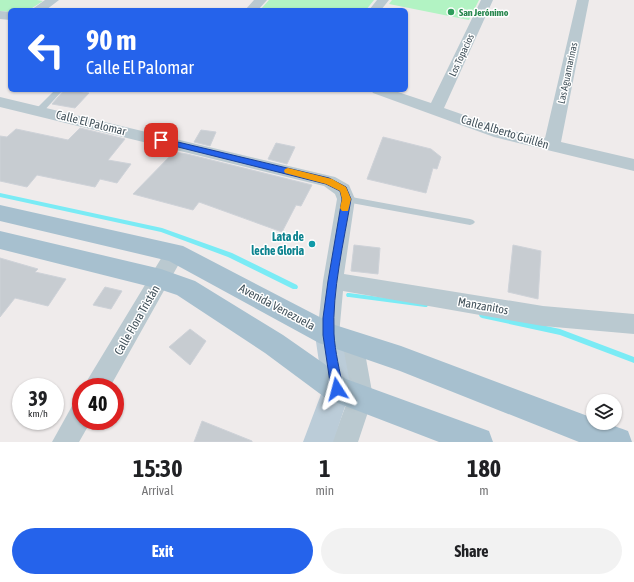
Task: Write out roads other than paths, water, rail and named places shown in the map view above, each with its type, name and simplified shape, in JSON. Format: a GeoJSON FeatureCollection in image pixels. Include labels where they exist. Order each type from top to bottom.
{"type":"FeatureCollection","features":[{"type":"Feature","properties":{"kind":"main road","name":"Avenida Venezuela"},"geometry":{"type":"LineString","coordinates":[[0,213],[176,253],[401,360],[617,442]]}},
{"type":"Feature","properties":{"kind":"main road"},"geometry":{"type":"LineString","coordinates":[[0,240],[161,279],[186,288],[349,393],[478,442]]}},
{"type":"Feature","properties":{"kind":"street"},"geometry":{"type":"LineString","coordinates":[[40,8],[53,0]]}},
{"type":"Feature","properties":{"kind":"street"},"geometry":{"type":"LineString","coordinates":[[377,8],[383,0]]}},
{"type":"Feature","properties":{"kind":"street","name":"Los Topacios"},"geometry":{"type":"LineString","coordinates":[[435,110],[487,0]]}},
{"type":"Feature","properties":{"kind":"street","name":"Las Aguamarinas"},"geometry":{"type":"LineString","coordinates":[[552,146],[583,0]]}},
{"type":"Feature","properties":{"kind":"street","name":"Calle Alberto Guillén"},"geometry":{"type":"LineString","coordinates":[[384,92],[500,133],[634,165]]}},
{"type":"Feature","properties":{"kind":"street","name":"Calle El Palomar"},"geometry":{"type":"LineString","coordinates":[[0,102],[329,181],[345,194]]}},
{"type":"Feature","properties":{"kind":"street"},"geometry":{"type":"LineString","coordinates":[[345,194],[332,283],[337,330],[349,393],[345,442]]}},
{"type":"Feature","properties":{"kind":"street","name":"Calle Flora Tristán"},"geometry":{"type":"LineString","coordinates":[[102,378],[176,253]]}},
{"type":"Feature","properties":{"kind":"street","name":"Manzanitos"},"geometry":{"type":"LineString","coordinates":[[332,283],[543,316],[634,324]]}},
{"type":"Feature","properties":{"kind":"street"},"geometry":{"type":"LineString","coordinates":[[318,442],[349,393]]}},
{"type":"Feature","properties":{"kind":"street"},"geometry":{"type":"LineString","coordinates":[[65,442],[72,430]]}},
{"type":"Feature","properties":{"kind":"lane"},"geometry":{"type":"LineString","coordinates":[[40,111],[57,92]]}},
{"type":"Feature","properties":{"kind":"lane"},"geometry":{"type":"LineString","coordinates":[[345,194],[470,222]]}},
{"type":"Feature","properties":{"kind":"waterway"},"geometry":{"type":"LineString","coordinates":[[0,195],[162,230],[230,255],[295,287]]}},
{"type":"Feature","properties":{"kind":"waterway"},"geometry":{"type":"LineString","coordinates":[[349,295],[425,305]]}},
{"type":"Feature","properties":{"kind":"waterway"},"geometry":{"type":"LineString","coordinates":[[482,315],[560,332],[634,360]]}},
{"type":"Feature","properties":{"kind":"place","name":"San Jerónimo"},"geometry":{"type":"Point","coordinates":[451,12]}},
{"type":"Feature","properties":{"kind":"place","name":"Lata de leche Gloria"},"geometry":{"type":"Point","coordinates":[312,244]}}]}
